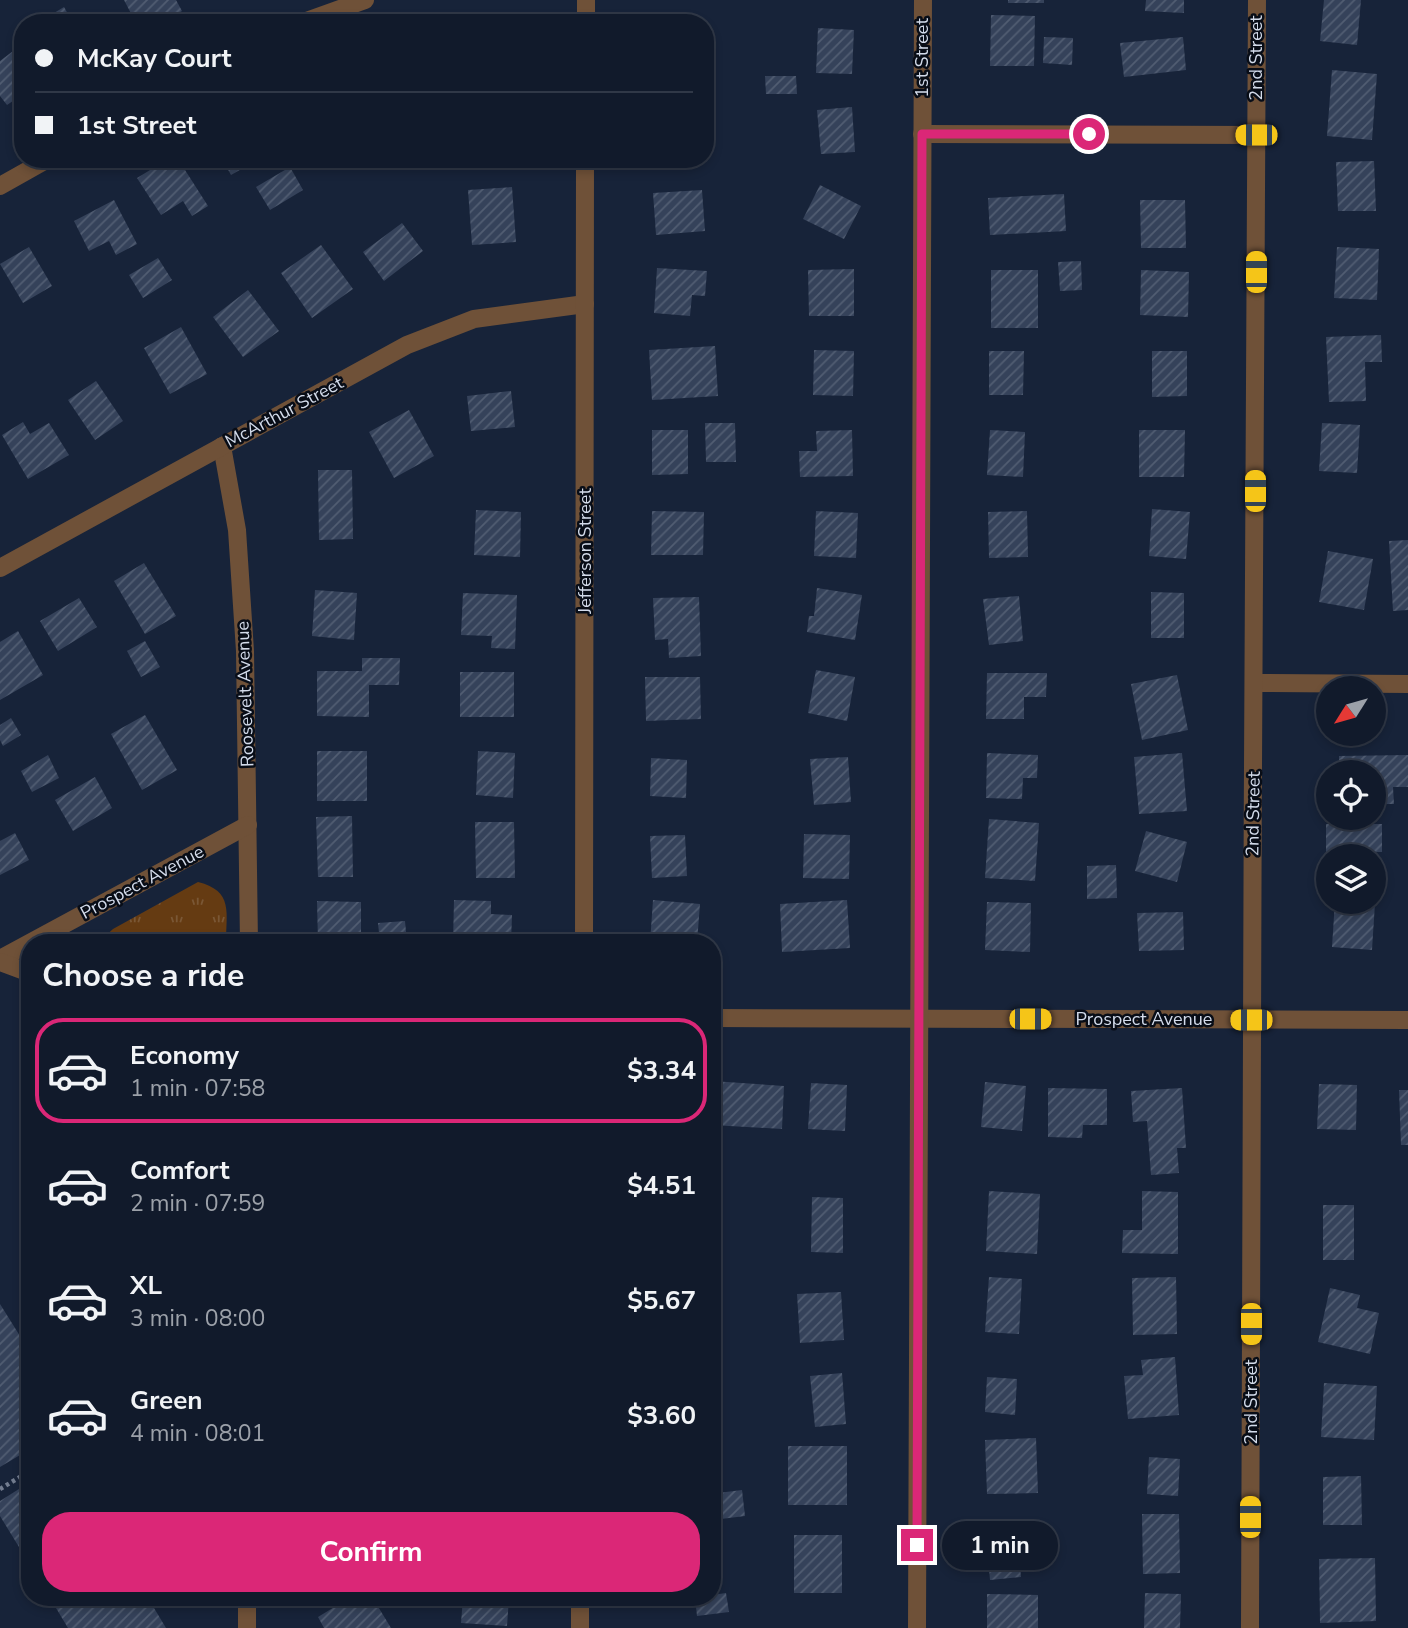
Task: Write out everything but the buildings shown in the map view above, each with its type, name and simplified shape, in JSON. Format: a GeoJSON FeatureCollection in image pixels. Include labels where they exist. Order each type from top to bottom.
{"type":"FeatureCollection","features":[{"type":"Feature","properties":{"kind":"street"},"geometry":{"type":"LineString","coordinates":[[326,14],[365,0]]}},
{"type":"Feature","properties":{"kind":"street","name":"1st Street"},"geometry":{"type":"LineString","coordinates":[[917,1628],[923,0]]}},
{"type":"Feature","properties":{"kind":"street","name":"2nd Street"},"geometry":{"type":"LineString","coordinates":[[1250,1628],[1257,0]]}},
{"type":"Feature","properties":{"kind":"street"},"geometry":{"type":"LineString","coordinates":[[922,134],[1256,135]]}},
{"type":"Feature","properties":{"kind":"street"},"geometry":{"type":"LineString","coordinates":[[0,186],[32,168]]}},
{"type":"Feature","properties":{"kind":"street","name":"Jefferson Street"},"geometry":{"type":"LineString","coordinates":[[584,934],[585,168]]}},
{"type":"Feature","properties":{"kind":"street","name":"McArthur Street"},"geometry":{"type":"LineString","coordinates":[[0,568],[407,345],[474,319],[585,304]]}},
{"type":"Feature","properties":{"kind":"street","name":"Roosevelt Avenue"},"geometry":{"type":"LineString","coordinates":[[222,446],[237,530],[245,651],[248,934]]}},
{"type":"Feature","properties":{"kind":"street"},"geometry":{"type":"LineString","coordinates":[[1255,683],[1408,684]]}},
{"type":"Feature","properties":{"kind":"street","name":"Prospect Avenue"},"geometry":{"type":"LineString","coordinates":[[48,934],[248,825]]}},
{"type":"Feature","properties":{"kind":"street","name":"Prospect Avenue"},"geometry":{"type":"LineString","coordinates":[[0,960],[21,949]]}},
{"type":"Feature","properties":{"kind":"street","name":"Prospect Avenue"},"geometry":{"type":"LineString","coordinates":[[0,960],[21,968]]}},
{"type":"Feature","properties":{"kind":"street","name":"Prospect Avenue"},"geometry":{"type":"LineString","coordinates":[[721,1018],[1408,1020]]}},
{"type":"Feature","properties":{"kind":"street"},"geometry":{"type":"LineString","coordinates":[[247,1606],[247,1628]]}},
{"type":"Feature","properties":{"kind":"street"},"geometry":{"type":"LineString","coordinates":[[580,1606],[580,1628]]}},
{"type":"Feature","properties":{"kind":"path"},"geometry":{"type":"LineString","coordinates":[[0,1489],[21,1476]]}},
{"type":"Feature","properties":{"kind":"green space"},"geometry":{"type":"Polygon","coordinates":[[[198,882],[218,891],[226,905],[226,934],[108,934],[198,882]]]}},
{"type":"Feature","properties":{"kind":"route"},"geometry":{"type":"LineString","coordinates":[[917,1545],[922,134],[1089,134]]}}]}
